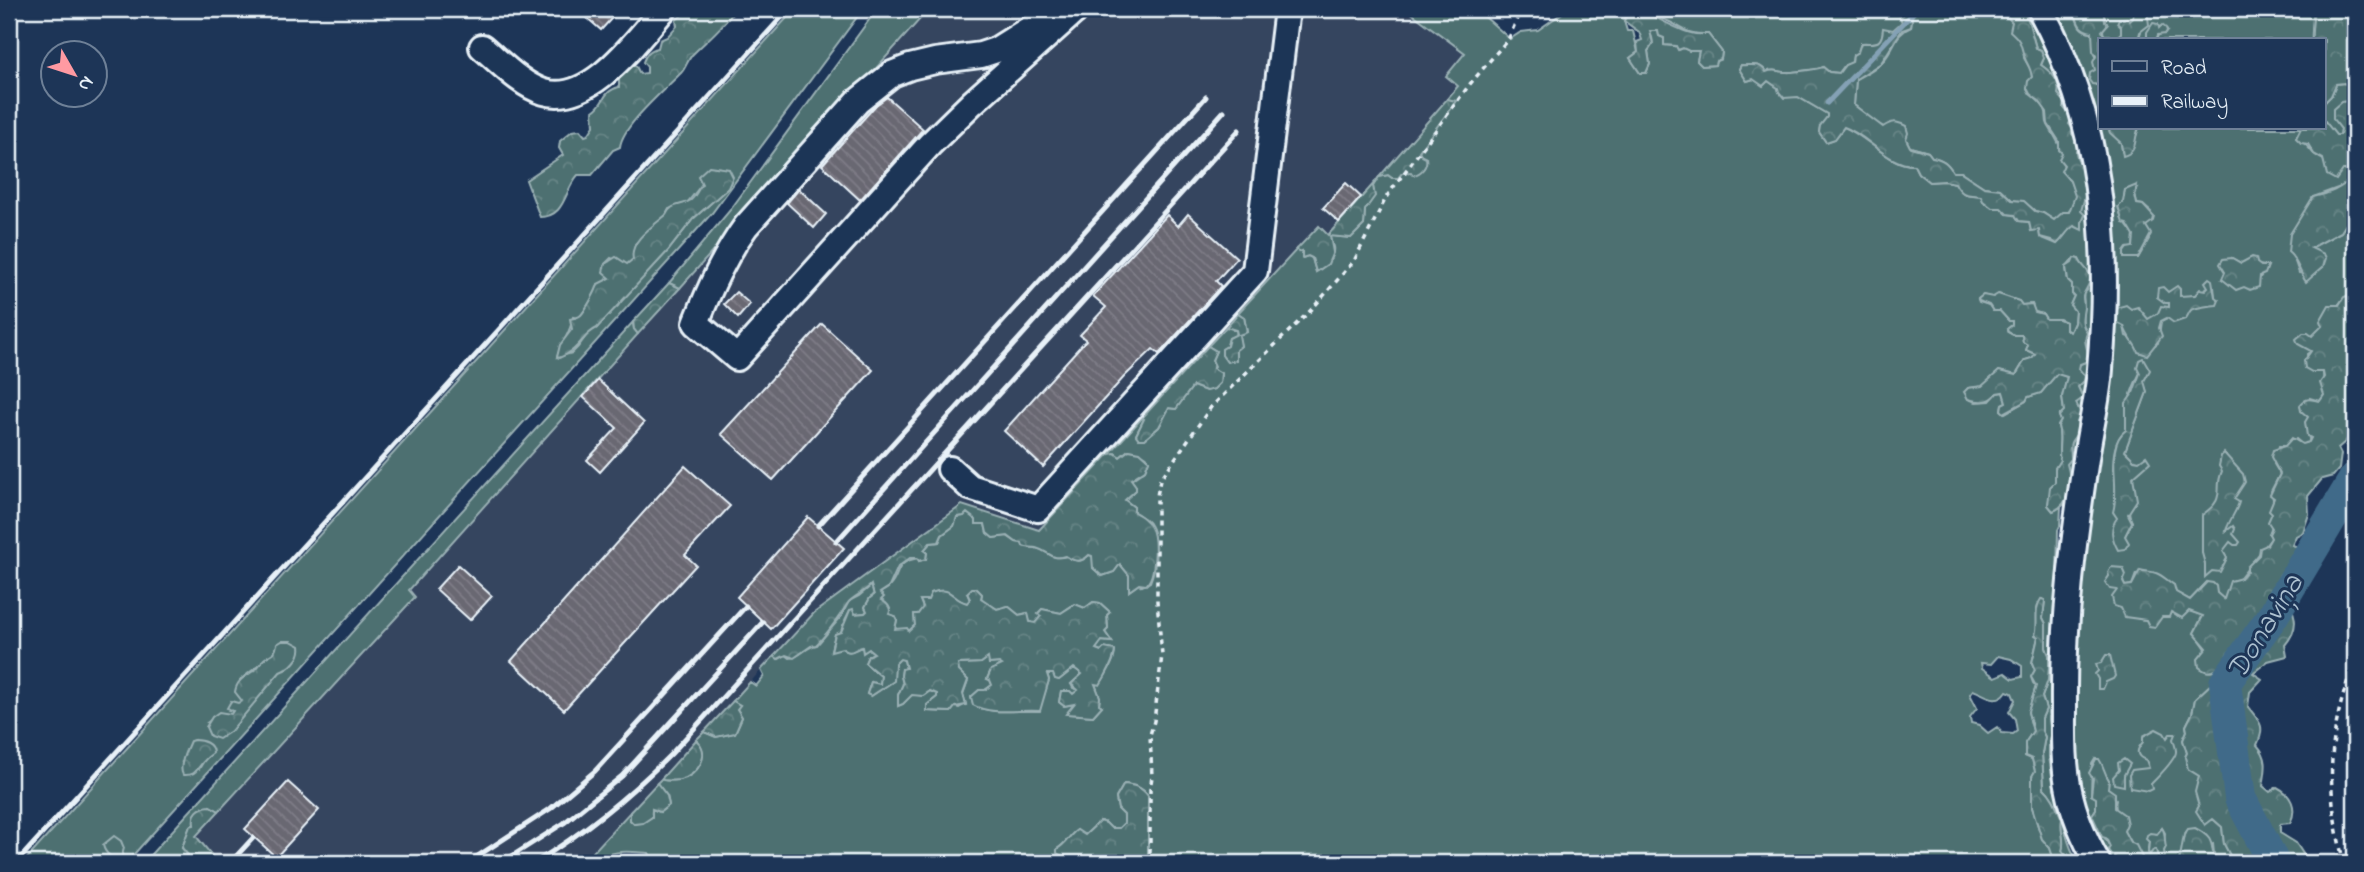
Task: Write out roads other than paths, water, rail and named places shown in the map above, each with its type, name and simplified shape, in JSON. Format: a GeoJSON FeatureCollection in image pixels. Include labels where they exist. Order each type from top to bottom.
{"type":"FeatureCollection","features":[{"type":"Feature","properties":{"kind":"street"},"geometry":{"type":"LineString","coordinates":[[482,47],[536,89],[557,94],[569,93],[602,76],[664,9]]}},
{"type":"Feature","properties":{"kind":"street"},"geometry":{"type":"LineString","coordinates":[[950,469],[970,487],[1038,509],[1255,271],[1287,9]]}},
{"type":"Feature","properties":{"kind":"street"},"geometry":{"type":"LineString","coordinates":[[2040,9],[2063,56],[2080,105],[2096,170],[2103,223],[2104,285],[2100,369],[2068,588],[2064,695],[2064,756],[2069,789],[2078,821],[2098,863]]}},
{"type":"Feature","properties":{"kind":"street"},"geometry":{"type":"LineString","coordinates":[[1075,10],[930,144],[737,358],[696,323],[714,278],[746,226],[858,101],[876,85],[909,67],[996,50],[1031,28],[1075,10]]}},
{"type":"Feature","properties":{"kind":"waterway"},"geometry":{"type":"LineString","coordinates":[[1827,103],[1917,9]]}},
{"type":"Feature","properties":{"kind":"waterway","name":"Donaviņa"},"geometry":{"type":"LineString","coordinates":[[2274,863],[2240,798],[2225,683],[2272,617],[2355,478]]}},
{"type":"Feature","properties":{"kind":"railway"},"geometry":{"type":"LineString","coordinates":[[16,863],[789,9]]}},
{"type":"Feature","properties":{"kind":"railway"},"geometry":{"type":"LineString","coordinates":[[818,526],[1206,97]]}},
{"type":"Feature","properties":{"kind":"railway"},"geometry":{"type":"LineString","coordinates":[[836,542],[1224,111]]}},
{"type":"Feature","properties":{"kind":"railway"},"geometry":{"type":"LineString","coordinates":[[534,863],[606,813],[671,754],[1239,130]]}},
{"type":"Feature","properties":{"kind":"railway"},"geometry":{"type":"LineString","coordinates":[[467,863],[550,809],[595,771],[746,606]]}},
{"type":"Feature","properties":{"kind":"railway"},"geometry":{"type":"LineString","coordinates":[[501,863],[564,823],[622,776],[763,622]]}},
{"type":"Feature","properties":{"kind":"railway"},"geometry":{"type":"LineString","coordinates":[[230,863],[253,838]]}}]}
